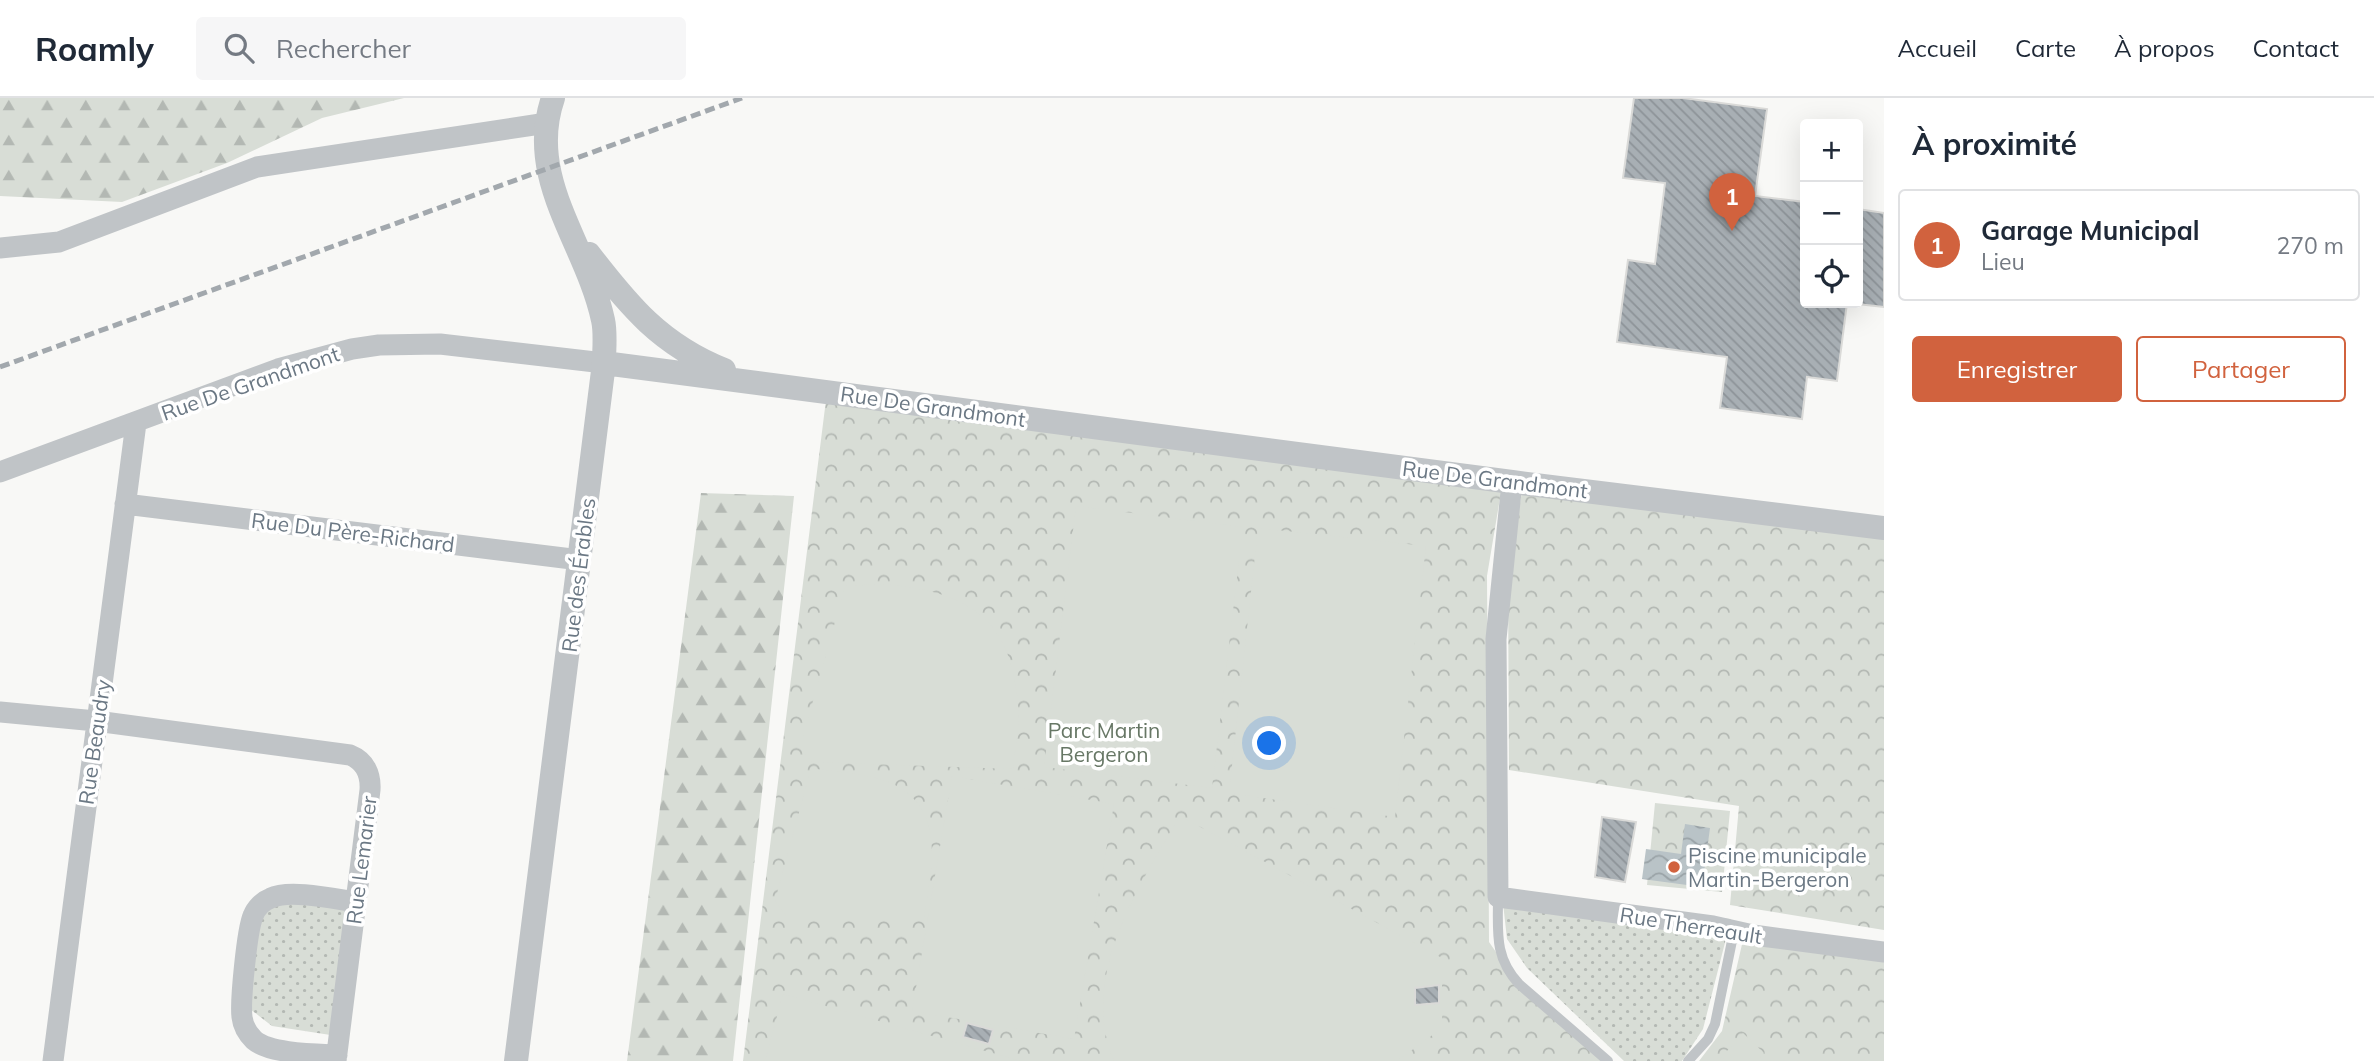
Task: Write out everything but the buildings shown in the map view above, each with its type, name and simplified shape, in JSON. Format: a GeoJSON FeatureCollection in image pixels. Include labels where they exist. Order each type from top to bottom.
{"type":"FeatureCollection","features":[{"type":"Feature","properties":{"kind":"street","name":"Rue des Érables"},"geometry":{"type":"LineString","coordinates":[[516,1061],[604,363],[601,312],[590,278],[554,195],[549,168],[547,123],[553,98]]}},
{"type":"Feature","properties":{"kind":"street"},"geometry":{"type":"LineString","coordinates":[[0,248],[59,242],[257,167],[547,123]]}},
{"type":"Feature","properties":{"kind":"street"},"geometry":{"type":"LineString","coordinates":[[563,219],[629,306],[654,330],[702,361],[754,382]]}},
{"type":"Feature","properties":{"kind":"street","name":"Rue De Grandmont"},"geometry":{"type":"LineString","coordinates":[[0,472],[290,365],[341,351],[379,345],[463,345],[1884,528]]}},
{"type":"Feature","properties":{"kind":"street","name":"Rue Beaudry"},"geometry":{"type":"LineString","coordinates":[[53,1061],[136,423]]}},
{"type":"Feature","properties":{"kind":"street"},"geometry":{"type":"LineString","coordinates":[[1497,897],[1496,639],[1512,482]]}},
{"type":"Feature","properties":{"kind":"street","name":"Rue Du Père-Richard"},"geometry":{"type":"LineString","coordinates":[[125,503],[580,560]]}},
{"type":"Feature","properties":{"kind":"street"},"geometry":{"type":"LineString","coordinates":[[0,712],[96,721]]}},
{"type":"Feature","properties":{"kind":"street","name":"Rue Lemarier"},"geometry":{"type":"LineString","coordinates":[[96,721],[350,755],[356,757],[366,769],[370,784],[337,1058]]}},
{"type":"Feature","properties":{"kind":"street"},"geometry":{"type":"LineString","coordinates":[[337,1058],[272,1049],[260,1044],[250,1035],[242,1013],[250,929],[255,912],[275,896],[288,894],[355,902]]}},
{"type":"Feature","properties":{"kind":"street","name":"Rue Therreault"},"geometry":{"type":"LineString","coordinates":[[1497,897],[1884,951]]}},
{"type":"Feature","properties":{"kind":"lane"},"geometry":{"type":"LineString","coordinates":[[1497,897],[1498,943],[1509,972],[1519,984],[1608,1061]]}},
{"type":"Feature","properties":{"kind":"lane"},"geometry":{"type":"LineString","coordinates":[[1688,1061],[1708,1039],[1715,1024],[1734,931]]}},
{"type":"Feature","properties":{"kind":"green space"},"geometry":{"type":"Polygon","coordinates":[[[0,98],[404,98],[322,118],[227,163],[122,202],[0,196],[0,98]]]}},
{"type":"Feature","properties":{"kind":"green space","name":"Parc Martin Bergeron"},"geometry":{"type":"Polygon","coordinates":[[[828,384],[1504,474],[1487,576],[1489,942],[1512,975],[1604,1061],[743,1061],[828,384]]]}},
{"type":"Feature","properties":{"kind":"green space"},"geometry":{"type":"Polygon","coordinates":[[[1524,479],[1884,529],[1884,930],[1730,905],[1739,806],[1509,770],[1508,577],[1524,479]]]}},
{"type":"Feature","properties":{"kind":"green space"},"geometry":{"type":"Polygon","coordinates":[[[701,493],[794,496],[733,1061],[627,1061],[701,493]]]}},
{"type":"Feature","properties":{"kind":"green space"},"geometry":{"type":"Polygon","coordinates":[[[1076,506],[1243,527],[1212,788],[1044,767],[1076,506]]]}},
{"type":"Feature","properties":{"kind":"green space"},"geometry":{"type":"Polygon","coordinates":[[[1258,528],[1426,546],[1395,817],[1229,793],[1258,528]]]}},
{"type":"Feature","properties":{"kind":"green space"},"geometry":{"type":"Polygon","coordinates":[[[882,584],[937,593],[960,602],[978,613],[994,629],[1014,674],[1018,728],[1013,769],[812,762],[800,748],[845,586],[882,584]]]}},
{"type":"Feature","properties":{"kind":"green space"},"geometry":{"type":"Polygon","coordinates":[[[811,768],[858,774],[886,781],[906,792],[919,805],[927,821],[932,858],[924,917],[787,917],[775,901],[811,768]]]}},
{"type":"Feature","properties":{"kind":"green space"},"geometry":{"type":"Polygon","coordinates":[[[952,776],[1114,804],[1074,1039],[912,1011],[952,776]]]}},
{"type":"Feature","properties":{"kind":"green space"},"geometry":{"type":"Polygon","coordinates":[[[1655,803],[1730,811],[1722,892],[1647,885],[1655,803]]]}},
{"type":"Feature","properties":{"kind":"green space"},"geometry":{"type":"Polygon","coordinates":[[[1180,816],[1442,958],[1442,1028],[1397,1061],[1114,1061],[1105,1029],[1103,997],[1108,965],[1132,902],[1180,816]]]}},
{"type":"Feature","properties":{"kind":"green space"},"geometry":{"type":"Polygon","coordinates":[[[277,890],[355,901],[337,1036],[272,1026],[250,1009],[260,909],[277,890]]]}},
{"type":"Feature","properties":{"kind":"green space"},"geometry":{"type":"Polygon","coordinates":[[[1502,894],[1731,919],[1703,1029],[1682,1061],[1624,1061],[1527,968],[1507,939],[1502,894]]]}},
{"type":"Feature","properties":{"kind":"green space"},"geometry":{"type":"Polygon","coordinates":[[[1746,927],[1884,950],[1884,1061],[1699,1061],[1722,1031],[1746,927]]]}},
{"type":"Feature","properties":{"kind":"green space"},"geometry":{"type":"Polygon","coordinates":[[[783,994],[1021,1061],[765,1061],[783,994]]]}},
{"type":"Feature","properties":{"kind":"green space"},"geometry":{"type":"Polygon","coordinates":[[[1743,1033],[1764,1053],[1757,1061],[1718,1061],[1743,1033]]]}},
{"type":"Feature","properties":{"kind":"water","name":"Piscine municipale Martin-Bergeron"},"geometry":{"type":"Polygon","coordinates":[[[1685,824],[1710,828],[1702,887],[1642,879],[1646,849],[1681,854],[1685,824]]]}},
{"type":"Feature","properties":{"kind":"railway"},"geometry":{"type":"LineString","coordinates":[[0,367],[742,98]]}},
{"type":"Feature","properties":{"kind":"place","name":"Garage Municipal"},"geometry":{"type":"Point","coordinates":[1732,231]}},
{"type":"Feature","properties":{"kind":"place","name":"Piscine municipale Martin-Bergeron"},"geometry":{"type":"Point","coordinates":[1674,867]}}]}
